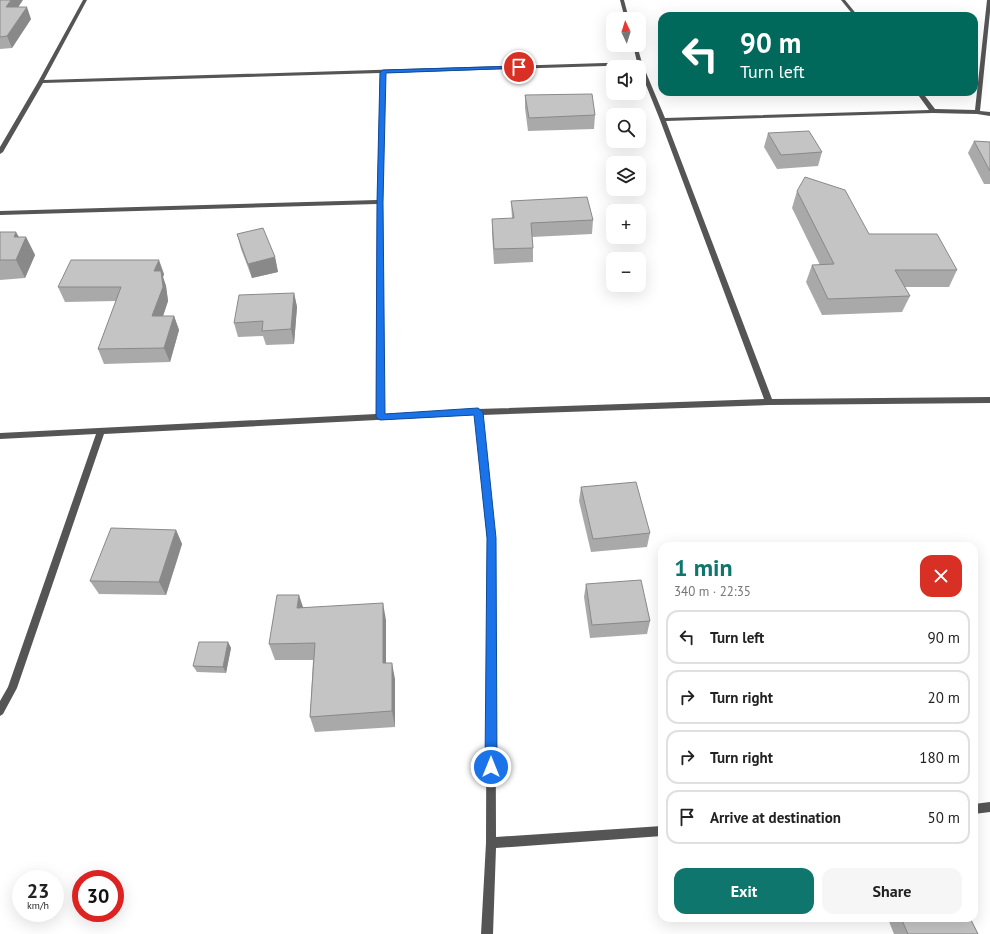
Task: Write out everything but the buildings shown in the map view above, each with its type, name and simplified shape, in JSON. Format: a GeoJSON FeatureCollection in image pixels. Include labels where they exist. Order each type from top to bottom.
{"type":"FeatureCollection","features":[{"type":"Feature","properties":{"kind":"street"},"geometry":{"type":"LineString","coordinates":[[0,152],[41,82],[85,0]]}},
{"type":"Feature","properties":{"kind":"street"},"geometry":{"type":"LineString","coordinates":[[622,0],[625,12]]}},
{"type":"Feature","properties":{"kind":"street"},"geometry":{"type":"LineString","coordinates":[[843,0],[853,12]]}},
{"type":"Feature","properties":{"kind":"street"},"geometry":{"type":"LineString","coordinates":[[977,112],[990,0]]}},
{"type":"Feature","properties":{"kind":"street"},"geometry":{"type":"LineString","coordinates":[[41,82],[606,65]]}},
{"type":"Feature","properties":{"kind":"street"},"geometry":{"type":"LineString","coordinates":[[380,417],[380,202],[383,72]]}},
{"type":"Feature","properties":{"kind":"street"},"geometry":{"type":"LineString","coordinates":[[646,79],[769,402]]}},
{"type":"Feature","properties":{"kind":"street"},"geometry":{"type":"LineString","coordinates":[[922,96],[933,111]]}},
{"type":"Feature","properties":{"kind":"street"},"geometry":{"type":"LineString","coordinates":[[663,120],[933,111],[977,112],[990,114]]}},
{"type":"Feature","properties":{"kind":"street"},"geometry":{"type":"LineString","coordinates":[[0,213],[380,202]]}},
{"type":"Feature","properties":{"kind":"street"},"geometry":{"type":"LineString","coordinates":[[0,436],[478,412],[769,402],[990,400]]}},
{"type":"Feature","properties":{"kind":"street"},"geometry":{"type":"LineString","coordinates":[[478,412],[492,538],[491,843],[487,934]]}},
{"type":"Feature","properties":{"kind":"street"},"geometry":{"type":"LineString","coordinates":[[0,711],[12,688],[101,432]]}},
{"type":"Feature","properties":{"kind":"street"},"geometry":{"type":"LineString","coordinates":[[978,808],[990,807]]}},
{"type":"Feature","properties":{"kind":"street"},"geometry":{"type":"LineString","coordinates":[[491,843],[658,831]]}},
{"type":"Feature","properties":{"kind":"route"},"geometry":{"type":"LineString","coordinates":[[491,767],[492,538],[478,412],[380,417],[380,202],[383,72],[519,67]]}}]}
